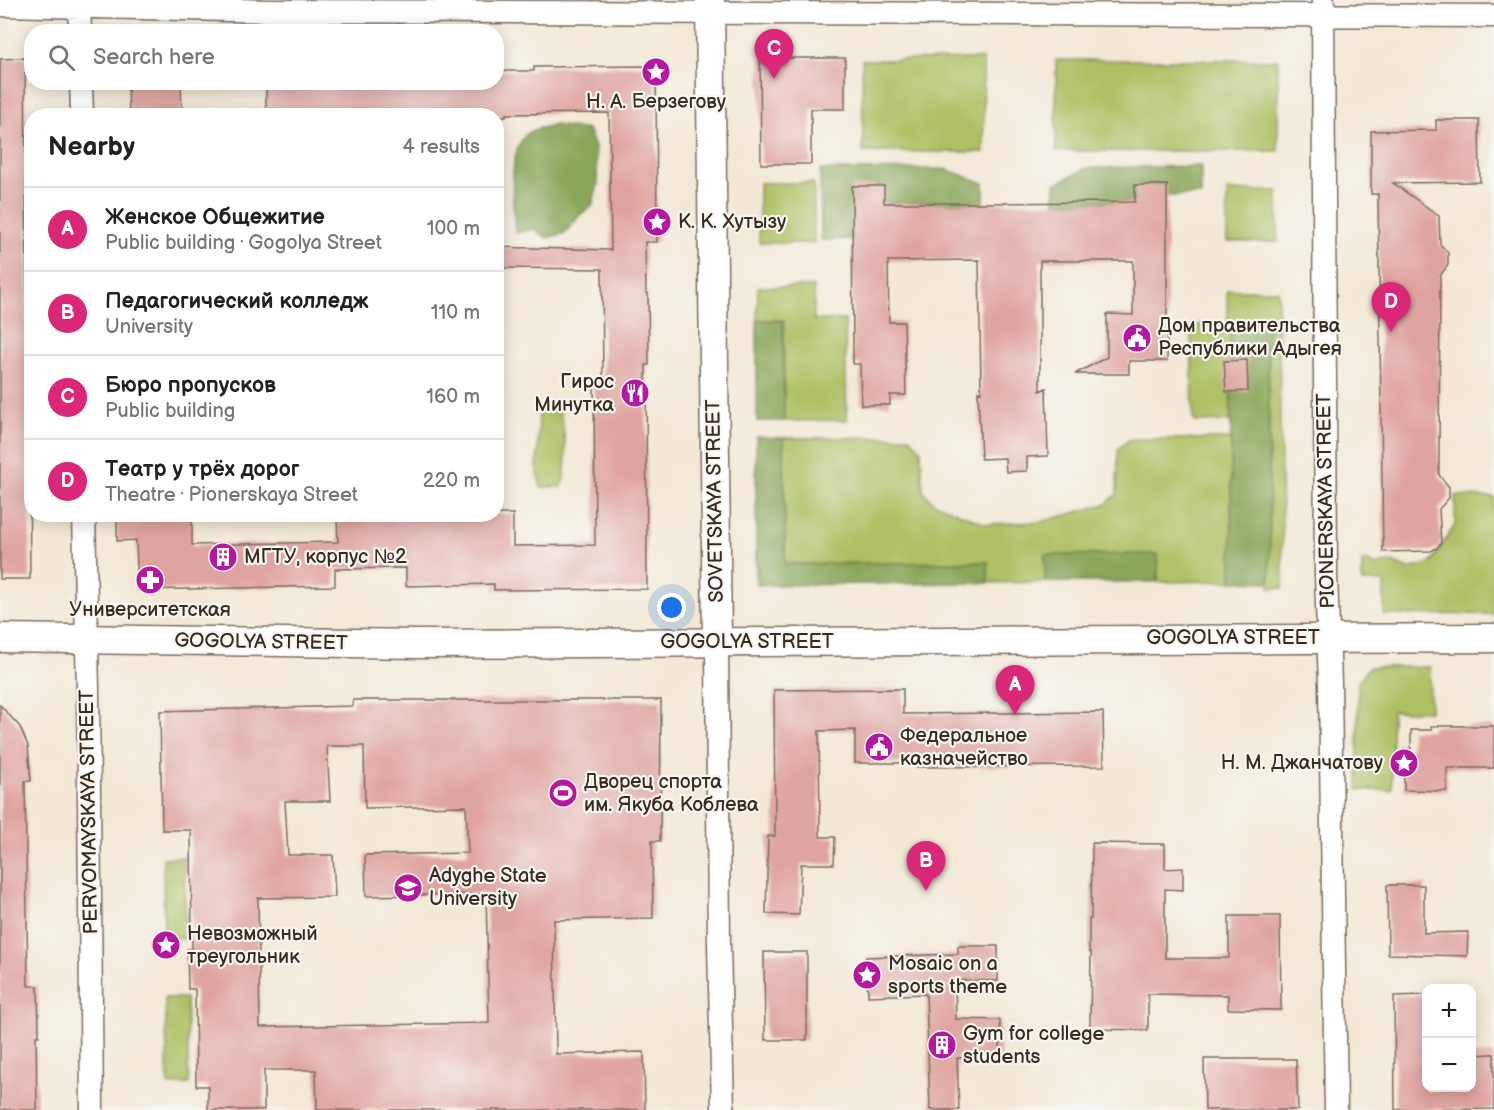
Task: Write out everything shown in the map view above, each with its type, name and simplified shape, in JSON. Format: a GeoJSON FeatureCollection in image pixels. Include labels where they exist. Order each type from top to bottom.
{"type":"FeatureCollection","features":[{"type":"Feature","properties":{"kind":"main road","name":"SOVETSKAYA STREET"},"geometry":{"type":"LineString","coordinates":[[710,7],[717,643]]}},
{"type":"Feature","properties":{"kind":"main road","name":"GOGOLYA STREET"},"geometry":{"type":"LineString","coordinates":[[0,638],[419,644],[1494,638]]}},
{"type":"Feature","properties":{"kind":"street"},"geometry":{"type":"LineString","coordinates":[[0,5],[79,3],[272,11],[710,7],[1323,8],[1494,16]]}},
{"type":"Feature","properties":{"kind":"street"},"geometry":{"type":"LineString","coordinates":[[79,3],[80,24]]}},
{"type":"Feature","properties":{"kind":"street","name":"PIONERSKAYA STREET"},"geometry":{"type":"LineString","coordinates":[[1323,8],[1326,576],[1336,1110]]}},
{"type":"Feature","properties":{"kind":"street"},"geometry":{"type":"LineString","coordinates":[[81,90],[82,108]]}},
{"type":"Feature","properties":{"kind":"street","name":"PERVOMAYSKAYA STREET"},"geometry":{"type":"LineString","coordinates":[[84,522],[92,1110]]}},
{"type":"Feature","properties":{"kind":"street","name":"SOVETSKAYA STREET"},"geometry":{"type":"LineString","coordinates":[[717,643],[719,945],[723,1110]]}},
{"type":"Feature","properties":{"kind":"green space"},"geometry":{"type":"Polygon","coordinates":[[[983,59],[984,152],[863,152],[862,60],[983,59]]]}},
{"type":"Feature","properties":{"kind":"green space"},"geometry":{"type":"Polygon","coordinates":[[[1056,60],[1278,60],[1278,151],[1056,151],[1056,60]]]}},
{"type":"Feature","properties":{"kind":"green space"},"geometry":{"type":"Polygon","coordinates":[[[555,125],[588,130],[595,147],[598,185],[592,206],[581,214],[565,233],[547,238],[534,229],[515,233],[512,180],[516,152],[528,133],[555,125]]]}},
{"type":"Feature","properties":{"kind":"green space"},"geometry":{"type":"Polygon","coordinates":[[[1201,166],[1201,195],[1166,196],[1166,185],[1135,185],[1135,202],[1055,202],[1055,184],[1086,168],[1201,166]]]}},
{"type":"Feature","properties":{"kind":"green space"},"geometry":{"type":"Polygon","coordinates":[[[945,169],[984,183],[984,203],[884,203],[884,186],[852,239],[821,240],[820,170],[945,169]]]}},
{"type":"Feature","properties":{"kind":"green space"},"geometry":{"type":"Polygon","coordinates":[[[759,183],[814,183],[814,243],[759,243],[759,183]]]}},
{"type":"Feature","properties":{"kind":"green space"},"geometry":{"type":"Polygon","coordinates":[[[1227,191],[1278,191],[1278,242],[1227,242],[1227,191]]]}},
{"type":"Feature","properties":{"kind":"green space"},"geometry":{"type":"Polygon","coordinates":[[[758,287],[814,287],[814,320],[845,320],[847,420],[784,421],[784,320],[757,320],[758,287]]]}},
{"type":"Feature","properties":{"kind":"green space"},"geometry":{"type":"Polygon","coordinates":[[[1227,290],[1278,290],[1283,588],[1270,588],[1268,323],[1230,324],[1232,421],[1196,422],[1193,419],[1191,325],[1228,324],[1227,290]]]}},
{"type":"Feature","properties":{"kind":"green space"},"geometry":{"type":"Polygon","coordinates":[[[757,320],[783,321],[784,421],[757,421],[757,320]]]}},
{"type":"Feature","properties":{"kind":"green space"},"geometry":{"type":"Polygon","coordinates":[[[1268,323],[1270,582],[1232,581],[1230,324],[1268,323]]]}},
{"type":"Feature","properties":{"kind":"green space"},"geometry":{"type":"Polygon","coordinates":[[[547,404],[558,406],[563,425],[566,457],[562,487],[541,487],[537,472],[539,412],[547,404]]]}},
{"type":"Feature","properties":{"kind":"green space"},"geometry":{"type":"Polygon","coordinates":[[[756,437],[784,438],[785,564],[988,562],[988,583],[756,585],[756,437]]]}},
{"type":"Feature","properties":{"kind":"green space"},"geometry":{"type":"Polygon","coordinates":[[[910,437],[921,450],[923,491],[934,503],[986,524],[1041,522],[1106,504],[1117,494],[1118,449],[1130,439],[1231,439],[1232,581],[1158,582],[1157,554],[1045,555],[1045,582],[988,583],[987,562],[785,564],[784,438],[910,437]]]}},
{"type":"Feature","properties":{"kind":"green space"},"geometry":{"type":"Polygon","coordinates":[[[1455,496],[1494,497],[1494,614],[1384,615],[1384,582],[1362,582],[1362,561],[1369,561],[1373,566],[1392,562],[1409,569],[1431,563],[1455,525],[1455,496]]]}},
{"type":"Feature","properties":{"kind":"green space"},"geometry":{"type":"Polygon","coordinates":[[[1158,554],[1158,582],[1045,582],[1045,555],[1158,554]]]}},
{"type":"Feature","properties":{"kind":"green space"},"geometry":{"type":"Polygon","coordinates":[[[1369,667],[1430,667],[1430,711],[1392,711],[1392,790],[1358,790],[1358,682],[1369,667]]]}},
{"type":"Feature","properties":{"kind":"green space"},"geometry":{"type":"Polygon","coordinates":[[[184,857],[186,938],[164,938],[163,858],[184,857]]]}},
{"type":"Feature","properties":{"kind":"green space"},"geometry":{"type":"Polygon","coordinates":[[[165,998],[186,998],[189,1084],[168,1085],[165,998]]]}},
{"type":"Feature","properties":{"kind":"building"},"geometry":{"type":"Polygon","coordinates":[[[24,58],[24,522],[30,522],[30,579],[0,579],[0,59],[24,58]]]}},
{"type":"Feature","properties":{"kind":"building"},"geometry":{"type":"Polygon","coordinates":[[[760,58],[845,58],[845,109],[811,109],[811,164],[761,164],[760,58]]]}},
{"type":"Feature","properties":{"kind":"building"},"geometry":{"type":"Polygon","coordinates":[[[656,66],[657,242],[645,242],[649,365],[646,365],[647,589],[494,590],[494,584],[406,586],[406,568],[335,569],[335,586],[138,590],[136,540],[117,541],[117,522],[192,522],[192,545],[338,542],[337,522],[504,522],[504,514],[513,514],[513,546],[595,545],[594,380],[603,380],[602,269],[504,268],[504,247],[611,250],[609,113],[506,114],[504,116],[504,108],[266,108],[266,90],[504,90],[504,71],[534,71],[534,67],[656,66]]]}},
{"type":"Feature","properties":{"kind":"building"},"geometry":{"type":"Polygon","coordinates":[[[128,90],[181,90],[182,108],[129,108],[128,90]]]}},
{"type":"Feature","properties":{"kind":"building"},"geometry":{"type":"Polygon","coordinates":[[[1436,120],[1479,120],[1480,182],[1393,183],[1439,216],[1440,244],[1448,253],[1448,265],[1440,276],[1439,475],[1449,487],[1449,498],[1439,509],[1441,543],[1437,548],[1431,551],[1383,552],[1378,194],[1371,194],[1371,131],[1436,130],[1436,120]]]}},
{"type":"Feature","properties":{"kind":"building","name":"Дом правительства Республики Адыгея"},"geometry":{"type":"Polygon","coordinates":[[[1135,185],[1167,185],[1167,361],[1129,361],[1129,374],[1075,374],[1107,357],[1107,314],[1133,315],[1133,261],[1040,261],[1040,391],[1046,388],[1048,456],[1027,457],[1027,471],[1006,472],[1005,458],[981,459],[978,391],[981,392],[979,260],[888,261],[889,322],[904,322],[906,395],[890,395],[890,405],[861,405],[860,364],[853,364],[852,186],[884,186],[884,203],[984,203],[1135,202],[1135,185]]]}},
{"type":"Feature","properties":{"kind":"building"},"geometry":{"type":"Polygon","coordinates":[[[1247,360],[1248,391],[1226,392],[1224,361],[1247,360]]]}},
{"type":"Feature","properties":{"kind":"building"},"geometry":{"type":"Polygon","coordinates":[[[903,689],[903,714],[1103,712],[1104,766],[917,767],[917,763],[855,763],[855,730],[819,731],[820,837],[835,837],[834,864],[801,864],[799,915],[766,914],[768,836],[775,836],[774,690],[903,689]]]}},
{"type":"Feature","properties":{"kind":"building","name":"Adyghe State University"},"geometry":{"type":"Polygon","coordinates":[[[353,700],[661,700],[660,841],[652,841],[653,918],[554,920],[556,1054],[644,1052],[645,1110],[317,1110],[316,1070],[264,1070],[264,1110],[208,1110],[208,1086],[196,1086],[195,989],[188,989],[187,949],[192,949],[191,830],[162,830],[160,711],[353,706],[353,700]],[[327,746],[330,801],[285,801],[288,855],[333,855],[335,897],[258,898],[260,1027],[489,1023],[486,894],[366,896],[365,855],[468,853],[466,806],[365,808],[364,746],[327,746]]]}},
{"type":"Feature","properties":{"kind":"building"},"geometry":{"type":"Polygon","coordinates":[[[0,705],[20,727],[28,746],[31,781],[25,781],[28,986],[38,986],[37,1110],[0,1110],[0,705]]]}},
{"type":"Feature","properties":{"kind":"building"},"geometry":{"type":"Polygon","coordinates":[[[1431,726],[1494,726],[1494,768],[1447,768],[1447,791],[1404,790],[1404,749],[1411,749],[1411,730],[1432,730],[1431,726]]]}},
{"type":"Feature","properties":{"kind":"building"},"geometry":{"type":"Polygon","coordinates":[[[1092,843],[1165,844],[1165,869],[1183,868],[1183,890],[1165,889],[1165,958],[1229,958],[1229,916],[1280,916],[1281,1010],[1228,1009],[1228,995],[1148,994],[1148,1030],[1090,1029],[1089,919],[1091,919],[1092,843]]]}},
{"type":"Feature","properties":{"kind":"building"},"geometry":{"type":"Polygon","coordinates":[[[1387,885],[1424,885],[1424,933],[1468,932],[1467,956],[1388,954],[1387,885]]]}},
{"type":"Feature","properties":{"kind":"building","name":"Gym for college students"},"geometry":{"type":"Polygon","coordinates":[[[958,946],[998,946],[998,981],[955,980],[956,1019],[1000,1020],[1000,1059],[957,1058],[959,1110],[930,1110],[926,994],[868,996],[866,957],[958,954],[958,946]]]}},
{"type":"Feature","properties":{"kind":"building"},"geometry":{"type":"Polygon","coordinates":[[[764,952],[807,952],[807,1040],[765,1040],[764,952]]]}},
{"type":"Feature","properties":{"kind":"building"},"geometry":{"type":"Polygon","coordinates":[[[1422,995],[1422,1092],[1476,1092],[1476,1055],[1494,1054],[1494,1109],[1395,1110],[1394,996],[1422,995]]]}},
{"type":"Feature","properties":{"kind":"building"},"geometry":{"type":"Polygon","coordinates":[[[1204,1059],[1296,1059],[1298,1110],[1205,1110],[1204,1059]]]}},
{"type":"Feature","properties":{"kind":"place","name":"Н. А. Берзегову"},"geometry":{"type":"Point","coordinates":[656,72]}},
{"type":"Feature","properties":{"kind":"place","name":"Бюро пропусков"},"geometry":{"type":"Point","coordinates":[774,79]}},
{"type":"Feature","properties":{"kind":"place","name":"К. К. Хутызу"},"geometry":{"type":"Point","coordinates":[657,222]}},
{"type":"Feature","properties":{"kind":"place","name":"Театр у трёх дорог"},"geometry":{"type":"Point","coordinates":[1391,332]}},
{"type":"Feature","properties":{"kind":"place","name":"Дом правительства Республики Адыгея"},"geometry":{"type":"Point","coordinates":[1137,338]}},
{"type":"Feature","properties":{"kind":"place","name":"Гирос Минутка"},"geometry":{"type":"Point","coordinates":[635,393]}},
{"type":"Feature","properties":{"kind":"place","name":"МГТУ, корпус №2"},"geometry":{"type":"Point","coordinates":[223,557]}},
{"type":"Feature","properties":{"kind":"place","name":"Университетская"},"geometry":{"type":"Point","coordinates":[150,580]}},
{"type":"Feature","properties":{"kind":"place","name":"Женское Общежитие"},"geometry":{"type":"Point","coordinates":[1015,715]}},
{"type":"Feature","properties":{"kind":"place","name":"Федеральное казначейство"},"geometry":{"type":"Point","coordinates":[879,747]}},
{"type":"Feature","properties":{"kind":"place","name":"Н. М. Джанчатову"},"geometry":{"type":"Point","coordinates":[1404,763]}},
{"type":"Feature","properties":{"kind":"place","name":"Дворец спорта им. Якуба Коблева"},"geometry":{"type":"Point","coordinates":[563,793]}},
{"type":"Feature","properties":{"kind":"place","name":"Adyghe State University"},"geometry":{"type":"Point","coordinates":[408,888]}},
{"type":"Feature","properties":{"kind":"place","name":"Педагогический колледж"},"geometry":{"type":"Point","coordinates":[926,891]}},
{"type":"Feature","properties":{"kind":"place","name":"Невозможный треугольник"},"geometry":{"type":"Point","coordinates":[166,945]}},
{"type":"Feature","properties":{"kind":"place","name":"Mosaic on a sports theme"},"geometry":{"type":"Point","coordinates":[867,975]}},
{"type":"Feature","properties":{"kind":"place","name":"Gym for college students"},"geometry":{"type":"Point","coordinates":[942,1045]}}]}
